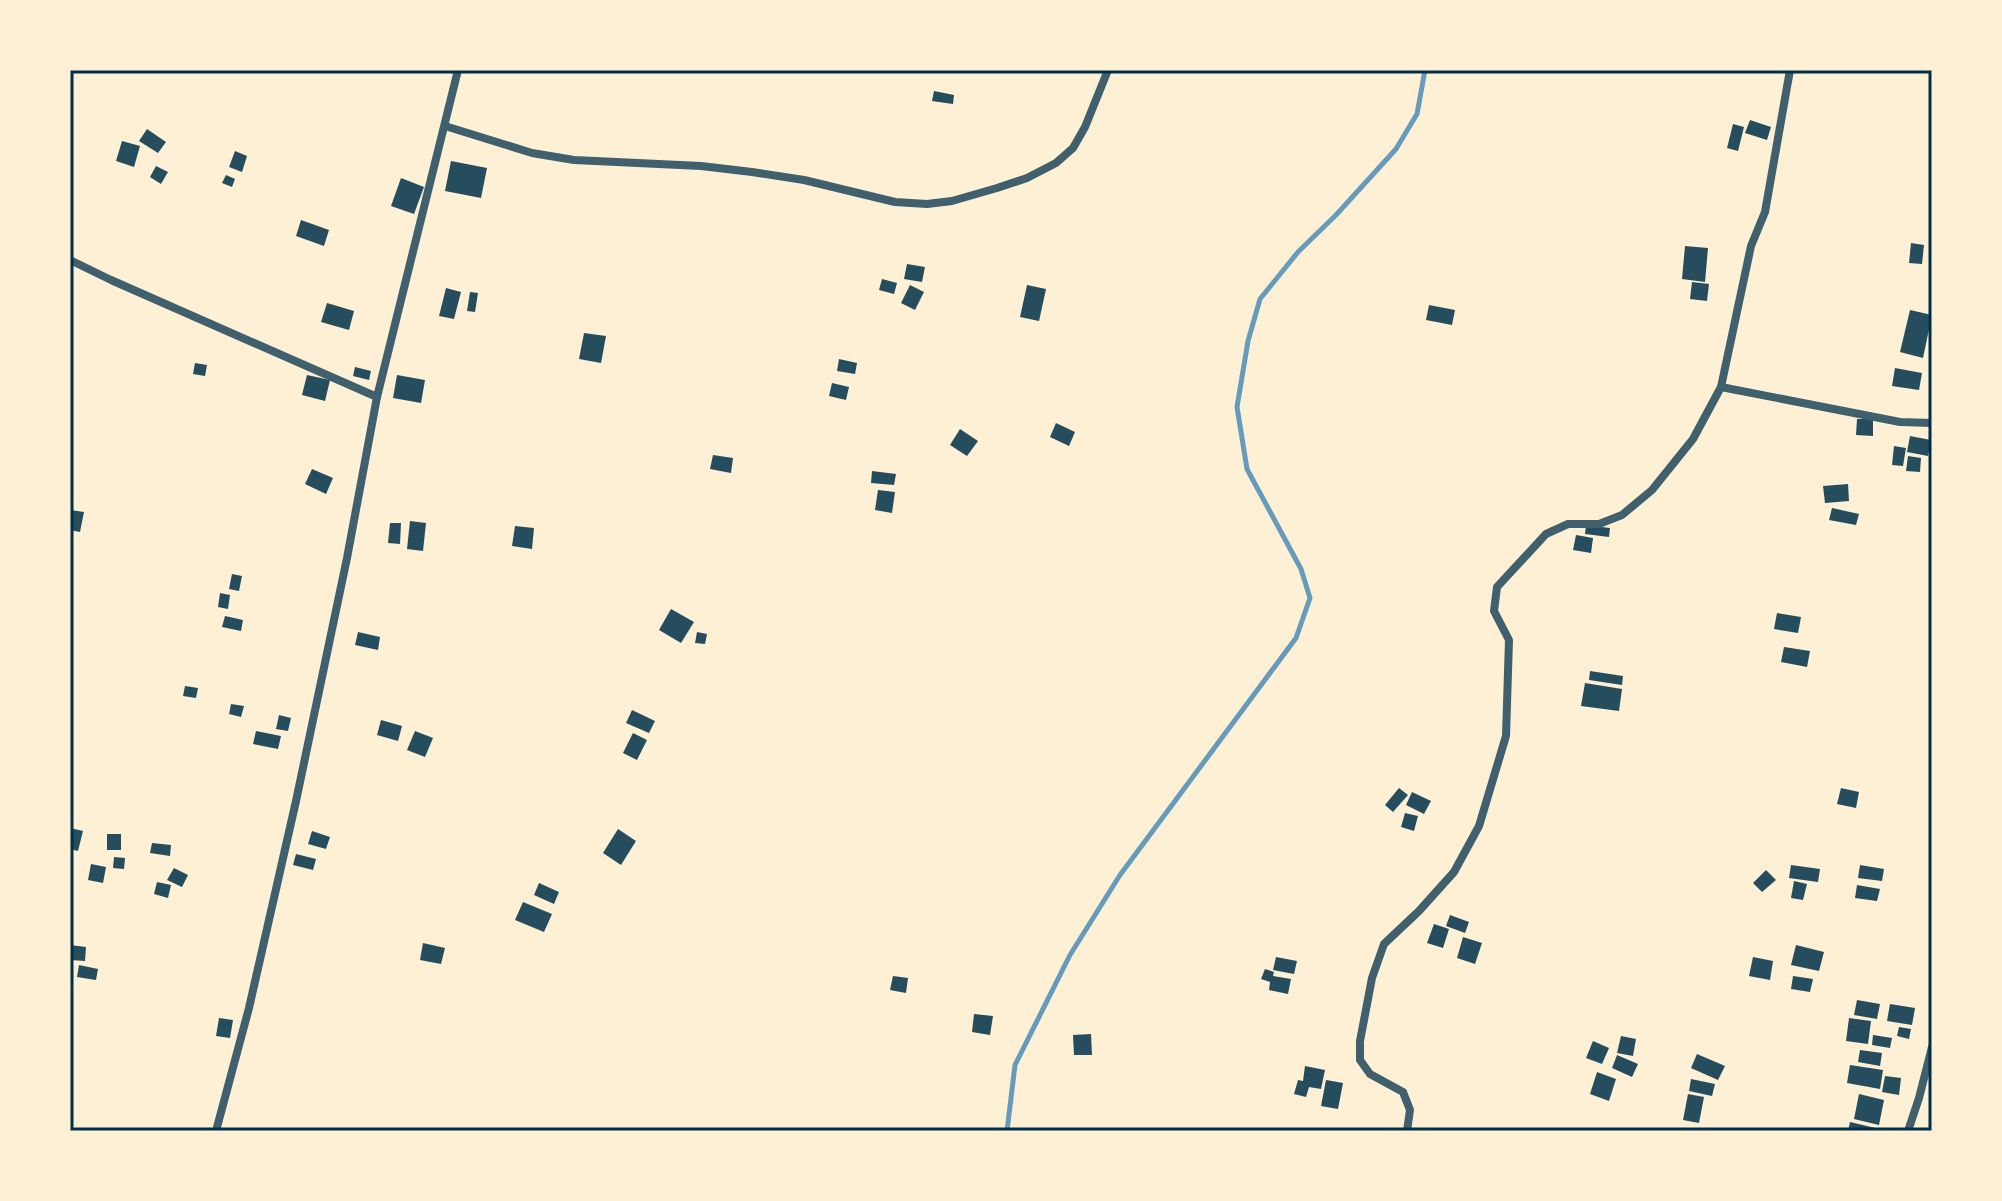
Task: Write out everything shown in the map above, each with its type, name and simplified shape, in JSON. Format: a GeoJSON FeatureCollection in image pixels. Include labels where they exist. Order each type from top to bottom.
{"type":"FeatureCollection","features":[{"type":"Feature","properties":{"kind":"street"},"geometry":{"type":"LineString","coordinates":[[216,1131],[249,1008],[296,801],[377,397],[458,70]]}},
{"type":"Feature","properties":{"kind":"street"},"geometry":{"type":"LineString","coordinates":[[445,126],[532,153],[574,160],[701,166],[752,172],[804,180],[895,202],[927,204],[952,201],[997,188],[1027,178],[1056,163],[1073,148],[1085,127],[1108,70]]}},
{"type":"Feature","properties":{"kind":"street"},"geometry":{"type":"LineString","coordinates":[[1407,1131],[1410,1110],[1403,1092],[1370,1074],[1360,1060],[1360,1041],[1372,978],[1384,944],[1454,872],[1479,826],[1506,736],[1509,640],[1494,611],[1497,587],[1546,534],[1568,524],[1599,524],[1622,515],[1652,490],[1693,439],[1721,387],[1751,246],[1765,212],[1790,70]]}},
{"type":"Feature","properties":{"kind":"street"},"geometry":{"type":"LineString","coordinates":[[70,260],[377,397]]}},
{"type":"Feature","properties":{"kind":"street"},"geometry":{"type":"LineString","coordinates":[[1721,387],[1900,422],[1932,423]]}},
{"type":"Feature","properties":{"kind":"street"},"geometry":{"type":"LineString","coordinates":[[1908,1131],[1932,1047]]}},
{"type":"Feature","properties":{"kind":"building"},"geometry":{"type":"Polygon","coordinates":[[[934,91],[954,95],[953,104],[932,101],[934,91]]]}},
{"type":"Feature","properties":{"kind":"building"},"geometry":{"type":"Polygon","coordinates":[[[1750,120],[1771,127],[1767,140],[1745,133],[1750,120]]]}},
{"type":"Feature","properties":{"kind":"building"},"geometry":{"type":"Polygon","coordinates":[[[1733,124],[1744,127],[1738,151],[1727,148],[1733,124]]]}},
{"type":"Feature","properties":{"kind":"building"},"geometry":{"type":"Polygon","coordinates":[[[147,129],[166,142],[158,153],[139,141],[147,129]]]}},
{"type":"Feature","properties":{"kind":"building"},"geometry":{"type":"Polygon","coordinates":[[[122,141],[140,146],[134,167],[116,161],[122,141]]]}},
{"type":"Feature","properties":{"kind":"building"},"geometry":{"type":"Polygon","coordinates":[[[235,151],[247,156],[242,172],[229,167],[235,151]]]}},
{"type":"Feature","properties":{"kind":"building"},"geometry":{"type":"Polygon","coordinates":[[[451,161],[487,168],[481,198],[445,191],[451,161]]]}},
{"type":"Feature","properties":{"kind":"building"},"geometry":{"type":"Polygon","coordinates":[[[156,166],[168,172],[161,184],[150,177],[156,166]]]}},
{"type":"Feature","properties":{"kind":"building"},"geometry":{"type":"Polygon","coordinates":[[[226,175],[235,179],[232,187],[222,183],[226,175]]]}},
{"type":"Feature","properties":{"kind":"building"},"geometry":{"type":"Polygon","coordinates":[[[401,178],[424,187],[414,214],[391,206],[401,178]]]}},
{"type":"Feature","properties":{"kind":"building"},"geometry":{"type":"Polygon","coordinates":[[[301,220],[329,230],[324,246],[296,236],[301,220]]]}},
{"type":"Feature","properties":{"kind":"building"},"geometry":{"type":"Polygon","coordinates":[[[1911,243],[1924,245],[1922,264],[1909,263],[1911,243]]]}},
{"type":"Feature","properties":{"kind":"building"},"geometry":{"type":"Polygon","coordinates":[[[1685,246],[1708,248],[1705,282],[1682,279],[1685,246]]]}},
{"type":"Feature","properties":{"kind":"building"},"geometry":{"type":"Polygon","coordinates":[[[907,264],[925,267],[922,282],[904,279],[907,264]]]}},
{"type":"Feature","properties":{"kind":"building"},"geometry":{"type":"Polygon","coordinates":[[[882,279],[897,283],[894,294],[879,290],[882,279]]]}},
{"type":"Feature","properties":{"kind":"building"},"geometry":{"type":"Polygon","coordinates":[[[1692,282],[1709,284],[1707,301],[1690,299],[1692,282]]]}},
{"type":"Feature","properties":{"kind":"building"},"geometry":{"type":"Polygon","coordinates":[[[910,285],[924,292],[915,310],[901,303],[910,285]]]}},
{"type":"Feature","properties":{"kind":"building"},"geometry":{"type":"Polygon","coordinates":[[[1027,285],[1046,289],[1039,321],[1020,317],[1027,285]]]}},
{"type":"Feature","properties":{"kind":"building"},"geometry":{"type":"Polygon","coordinates":[[[446,288],[461,292],[454,319],[439,316],[446,288]]]}},
{"type":"Feature","properties":{"kind":"building"},"geometry":{"type":"Polygon","coordinates":[[[470,292],[478,293],[475,312],[467,311],[470,292]]]}},
{"type":"Feature","properties":{"kind":"building"},"geometry":{"type":"Polygon","coordinates":[[[327,303],[354,311],[349,330],[321,322],[327,303]]]}},
{"type":"Feature","properties":{"kind":"building"},"geometry":{"type":"Polygon","coordinates":[[[1429,305],[1455,310],[1452,325],[1426,320],[1429,305]]]}},
{"type":"Feature","properties":{"kind":"building"},"geometry":{"type":"Polygon","coordinates":[[[1910,310],[1932,315],[1923,358],[1900,352],[1910,310]]]}},
{"type":"Feature","properties":{"kind":"building"},"geometry":{"type":"Polygon","coordinates":[[[584,333],[606,336],[601,363],[579,359],[584,333]]]}},
{"type":"Feature","properties":{"kind":"building"},"geometry":{"type":"Polygon","coordinates":[[[839,359],[857,363],[855,374],[837,371],[839,359]]]}},
{"type":"Feature","properties":{"kind":"building"},"geometry":{"type":"Polygon","coordinates":[[[195,363],[207,365],[205,376],[193,374],[195,363]]]}},
{"type":"Feature","properties":{"kind":"building"},"geometry":{"type":"Polygon","coordinates":[[[355,367],[371,371],[369,380],[353,376],[355,367]]]}},
{"type":"Feature","properties":{"kind":"building"},"geometry":{"type":"Polygon","coordinates":[[[1895,368],[1922,373],[1919,390],[1892,386],[1895,368]]]}},
{"type":"Feature","properties":{"kind":"building"},"geometry":{"type":"Polygon","coordinates":[[[307,375],[330,380],[325,401],[302,395],[307,375]]]}},
{"type":"Feature","properties":{"kind":"building"},"geometry":{"type":"Polygon","coordinates":[[[397,375],[425,380],[421,403],[393,398],[397,375]]]}},
{"type":"Feature","properties":{"kind":"building"},"geometry":{"type":"Polygon","coordinates":[[[832,383],[849,387],[846,400],[829,396],[832,383]]]}},
{"type":"Feature","properties":{"kind":"building"},"geometry":{"type":"Polygon","coordinates":[[[1857,419],[1873,419],[1873,436],[1856,435],[1857,419]]]}},
{"type":"Feature","properties":{"kind":"building"},"geometry":{"type":"Polygon","coordinates":[[[1056,423],[1075,432],[1069,446],[1050,437],[1056,423]]]}},
{"type":"Feature","properties":{"kind":"building"},"geometry":{"type":"Polygon","coordinates":[[[960,429],[978,441],[967,456],[950,445],[960,429]]]}},
{"type":"Feature","properties":{"kind":"building"},"geometry":{"type":"Polygon","coordinates":[[[1910,436],[1931,440],[1928,456],[1907,452],[1910,436]]]}},
{"type":"Feature","properties":{"kind":"building"},"geometry":{"type":"Polygon","coordinates":[[[1894,446],[1906,448],[1903,466],[1892,465],[1894,446]]]}},
{"type":"Feature","properties":{"kind":"building"},"geometry":{"type":"Polygon","coordinates":[[[713,455],[733,458],[731,473],[710,469],[713,455]]]}},
{"type":"Feature","properties":{"kind":"building"},"geometry":{"type":"Polygon","coordinates":[[[1908,456],[1921,458],[1920,472],[1906,471],[1908,456]]]}},
{"type":"Feature","properties":{"kind":"building"},"geometry":{"type":"Polygon","coordinates":[[[312,469],[333,478],[326,494],[305,484],[312,469]]]}},
{"type":"Feature","properties":{"kind":"building"},"geometry":{"type":"Polygon","coordinates":[[[872,471],[896,474],[894,485],[871,483],[872,471]]]}},
{"type":"Feature","properties":{"kind":"building"},"geometry":{"type":"Polygon","coordinates":[[[1848,484],[1849,501],[1825,503],[1823,486],[1848,484]]]}},
{"type":"Feature","properties":{"kind":"building"},"geometry":{"type":"Polygon","coordinates":[[[878,490],[895,492],[892,513],[875,510],[878,490]]]}},
{"type":"Feature","properties":{"kind":"building"},"geometry":{"type":"Polygon","coordinates":[[[1832,508],[1859,514],[1856,525],[1829,520],[1832,508]]]}},
{"type":"Feature","properties":{"kind":"building"},"geometry":{"type":"Polygon","coordinates":[[[70,510],[84,512],[80,532],[70,530],[70,510]]]}},
{"type":"Feature","properties":{"kind":"building"},"geometry":{"type":"Polygon","coordinates":[[[410,521],[426,523],[423,551],[407,549],[410,521]]]}},
{"type":"Feature","properties":{"kind":"building"},"geometry":{"type":"Polygon","coordinates":[[[390,523],[401,523],[400,544],[388,543],[390,523]]]}},
{"type":"Feature","properties":{"kind":"building"},"geometry":{"type":"Polygon","coordinates":[[[1586,525],[1610,528],[1609,537],[1585,534],[1586,525]]]}},
{"type":"Feature","properties":{"kind":"building"},"geometry":{"type":"Polygon","coordinates":[[[515,526],[534,528],[532,549],[512,546],[515,526]]]}},
{"type":"Feature","properties":{"kind":"building"},"geometry":{"type":"Polygon","coordinates":[[[1576,535],[1593,538],[1591,553],[1573,550],[1576,535]]]}},
{"type":"Feature","properties":{"kind":"building"},"geometry":{"type":"Polygon","coordinates":[[[232,574],[242,576],[239,591],[229,589],[232,574]]]}},
{"type":"Feature","properties":{"kind":"building"},"geometry":{"type":"Polygon","coordinates":[[[220,593],[230,595],[228,609],[218,607],[220,593]]]}},
{"type":"Feature","properties":{"kind":"building"},"geometry":{"type":"Polygon","coordinates":[[[671,609],[694,622],[681,643],[659,630],[671,609]]]}},
{"type":"Feature","properties":{"kind":"building"},"geometry":{"type":"Polygon","coordinates":[[[1777,613],[1801,617],[1798,633],[1774,629],[1777,613]]]}},
{"type":"Feature","properties":{"kind":"building"},"geometry":{"type":"Polygon","coordinates":[[[225,616],[243,620],[241,631],[222,627],[225,616]]]}},
{"type":"Feature","properties":{"kind":"building"},"geometry":{"type":"Polygon","coordinates":[[[358,632],[380,637],[378,650],[355,645],[358,632]]]}},
{"type":"Feature","properties":{"kind":"building"},"geometry":{"type":"Polygon","coordinates":[[[697,632],[707,634],[705,644],[695,643],[697,632]]]}},
{"type":"Feature","properties":{"kind":"building"},"geometry":{"type":"Polygon","coordinates":[[[1784,647],[1810,651],[1807,667],[1781,662],[1784,647]]]}},
{"type":"Feature","properties":{"kind":"building"},"geometry":{"type":"Polygon","coordinates":[[[1590,671],[1623,676],[1622,685],[1589,680],[1590,671]]]}},
{"type":"Feature","properties":{"kind":"building"},"geometry":{"type":"Polygon","coordinates":[[[1585,683],[1622,689],[1619,711],[1581,706],[1585,683]]]}},
{"type":"Feature","properties":{"kind":"building"},"geometry":{"type":"Polygon","coordinates":[[[185,686],[198,688],[196,698],[183,696],[185,686]]]}},
{"type":"Feature","properties":{"kind":"building"},"geometry":{"type":"Polygon","coordinates":[[[231,704],[244,706],[241,717],[229,714],[231,704]]]}},
{"type":"Feature","properties":{"kind":"building"},"geometry":{"type":"Polygon","coordinates":[[[632,710],[655,721],[649,733],[626,723],[632,710]]]}},
{"type":"Feature","properties":{"kind":"building"},"geometry":{"type":"Polygon","coordinates":[[[279,715],[291,718],[288,731],[276,729],[279,715]]]}},
{"type":"Feature","properties":{"kind":"building"},"geometry":{"type":"Polygon","coordinates":[[[381,720],[402,726],[398,741],[377,735],[381,720]]]}},
{"type":"Feature","properties":{"kind":"building"},"geometry":{"type":"Polygon","coordinates":[[[256,731],[281,736],[278,749],[253,744],[256,731]]]}},
{"type":"Feature","properties":{"kind":"building"},"geometry":{"type":"Polygon","coordinates":[[[415,731],[433,738],[425,757],[407,750],[415,731]]]}},
{"type":"Feature","properties":{"kind":"building"},"geometry":{"type":"Polygon","coordinates":[[[633,733],[647,740],[637,760],[623,753],[633,733]]]}},
{"type":"Feature","properties":{"kind":"building"},"geometry":{"type":"Polygon","coordinates":[[[1399,788],[1408,795],[1393,812],[1385,805],[1399,788]]]}},
{"type":"Feature","properties":{"kind":"building"},"geometry":{"type":"Polygon","coordinates":[[[1841,788],[1859,792],[1856,808],[1837,804],[1841,788]]]}},
{"type":"Feature","properties":{"kind":"building"},"geometry":{"type":"Polygon","coordinates":[[[1412,792],[1431,801],[1424,814],[1406,805],[1412,792]]]}},
{"type":"Feature","properties":{"kind":"building"},"geometry":{"type":"Polygon","coordinates":[[[1405,813],[1418,816],[1414,831],[1401,827],[1405,813]]]}},
{"type":"Feature","properties":{"kind":"building"},"geometry":{"type":"Polygon","coordinates":[[[70,828],[83,831],[78,851],[70,849],[70,828]]]}},
{"type":"Feature","properties":{"kind":"building"},"geometry":{"type":"Polygon","coordinates":[[[618,829],[636,841],[621,865],[603,853],[618,829]]]}},
{"type":"Feature","properties":{"kind":"building"},"geometry":{"type":"Polygon","coordinates":[[[312,831],[330,837],[326,849],[308,844],[312,831]]]}},
{"type":"Feature","properties":{"kind":"building"},"geometry":{"type":"Polygon","coordinates":[[[107,834],[121,834],[121,850],[107,850],[107,834]]]}},
{"type":"Feature","properties":{"kind":"building"},"geometry":{"type":"Polygon","coordinates":[[[152,843],[171,845],[170,856],[150,853],[152,843]]]}},
{"type":"Feature","properties":{"kind":"building"},"geometry":{"type":"Polygon","coordinates":[[[296,854],[316,859],[313,870],[293,865],[296,854]]]}},
{"type":"Feature","properties":{"kind":"building"},"geometry":{"type":"Polygon","coordinates":[[[114,857],[125,858],[124,869],[113,868],[114,857]]]}},
{"type":"Feature","properties":{"kind":"building"},"geometry":{"type":"Polygon","coordinates":[[[91,864],[106,867],[103,883],[88,880],[91,864]]]}},
{"type":"Feature","properties":{"kind":"building"},"geometry":{"type":"Polygon","coordinates":[[[1791,865],[1820,869],[1818,882],[1789,878],[1791,865]]]}},
{"type":"Feature","properties":{"kind":"building"},"geometry":{"type":"Polygon","coordinates":[[[1860,865],[1884,869],[1882,881],[1858,878],[1860,865]]]}},
{"type":"Feature","properties":{"kind":"building"},"geometry":{"type":"Polygon","coordinates":[[[174,868],[188,875],[182,887],[167,880],[174,868]]]}},
{"type":"Feature","properties":{"kind":"building"},"geometry":{"type":"Polygon","coordinates":[[[1766,870],[1776,880],[1762,892],[1753,883],[1766,870]]]}},
{"type":"Feature","properties":{"kind":"building"},"geometry":{"type":"Polygon","coordinates":[[[1794,881],[1807,884],[1803,900],[1791,898],[1794,881]]]}},
{"type":"Feature","properties":{"kind":"building"},"geometry":{"type":"Polygon","coordinates":[[[157,882],[171,885],[168,898],[154,894],[157,882]]]}},
{"type":"Feature","properties":{"kind":"building"},"geometry":{"type":"Polygon","coordinates":[[[539,883],[559,892],[554,904],[534,895],[539,883]]]}},
{"type":"Feature","properties":{"kind":"building"},"geometry":{"type":"Polygon","coordinates":[[[1857,885],[1880,889],[1877,901],[1855,898],[1857,885]]]}},
{"type":"Feature","properties":{"kind":"building"},"geometry":{"type":"Polygon","coordinates":[[[523,902],[552,914],[544,932],[515,920],[523,902]]]}},
{"type":"Feature","properties":{"kind":"building"},"geometry":{"type":"Polygon","coordinates":[[[1450,915],[1469,922],[1465,933],[1446,926],[1450,915]]]}},
{"type":"Feature","properties":{"kind":"building"},"geometry":{"type":"Polygon","coordinates":[[[1434,924],[1449,929],[1443,948],[1427,943],[1434,924]]]}},
{"type":"Feature","properties":{"kind":"building"},"geometry":{"type":"Polygon","coordinates":[[[1463,937],[1482,943],[1475,964],[1457,958],[1463,937]]]}},
{"type":"Feature","properties":{"kind":"building"},"geometry":{"type":"Polygon","coordinates":[[[423,943],[445,948],[441,964],[420,960],[423,943]]]}},
{"type":"Feature","properties":{"kind":"building"},"geometry":{"type":"Polygon","coordinates":[[[70,945],[86,947],[85,961],[70,960],[70,945]]]}},
{"type":"Feature","properties":{"kind":"building"},"geometry":{"type":"Polygon","coordinates":[[[1796,945],[1824,952],[1819,971],[1791,965],[1796,945]]]}},
{"type":"Feature","properties":{"kind":"building"},"geometry":{"type":"Polygon","coordinates":[[[1276,957],[1297,961],[1294,974],[1273,970],[1276,957]]]}},
{"type":"Feature","properties":{"kind":"building"},"geometry":{"type":"Polygon","coordinates":[[[1753,957],[1773,961],[1770,980],[1749,976],[1753,957]]]}},
{"type":"Feature","properties":{"kind":"building"},"geometry":{"type":"Polygon","coordinates":[[[79,965],[98,969],[96,980],[77,977],[79,965]]]}},
{"type":"Feature","properties":{"kind":"building"},"geometry":{"type":"Polygon","coordinates":[[[1265,969],[1274,972],[1273,976],[1291,979],[1288,994],[1269,990],[1270,982],[1261,979],[1265,969]]]}},
{"type":"Feature","properties":{"kind":"building"},"geometry":{"type":"Polygon","coordinates":[[[893,976],[908,978],[906,993],[890,990],[893,976]]]}},
{"type":"Feature","properties":{"kind":"building"},"geometry":{"type":"Polygon","coordinates":[[[1793,976],[1813,979],[1810,992],[1791,989],[1793,976]]]}},
{"type":"Feature","properties":{"kind":"building"},"geometry":{"type":"Polygon","coordinates":[[[1857,1000],[1880,1004],[1877,1019],[1854,1015],[1857,1000]]]}},
{"type":"Feature","properties":{"kind":"building"},"geometry":{"type":"Polygon","coordinates":[[[1890,1004],[1915,1008],[1912,1025],[1887,1021],[1890,1004]]]}},
{"type":"Feature","properties":{"kind":"building"},"geometry":{"type":"Polygon","coordinates":[[[974,1014],[993,1016],[990,1035],[972,1032],[974,1014]]]}},
{"type":"Feature","properties":{"kind":"building"},"geometry":{"type":"Polygon","coordinates":[[[219,1018],[233,1020],[230,1038],[216,1036],[219,1018]]]}},
{"type":"Feature","properties":{"kind":"building"},"geometry":{"type":"Polygon","coordinates":[[[1849,1018],[1871,1021],[1868,1044],[1846,1041],[1849,1018]]]}},
{"type":"Feature","properties":{"kind":"building"},"geometry":{"type":"Polygon","coordinates":[[[1899,1027],[1911,1029],[1909,1039],[1897,1036],[1899,1027]]]}},
{"type":"Feature","properties":{"kind":"building"},"geometry":{"type":"Polygon","coordinates":[[[1091,1034],[1092,1055],[1074,1055],[1073,1035],[1091,1034]]]}},
{"type":"Feature","properties":{"kind":"building"},"geometry":{"type":"Polygon","coordinates":[[[1873,1035],[1892,1038],[1890,1048],[1872,1045],[1873,1035]]]}},
{"type":"Feature","properties":{"kind":"building"},"geometry":{"type":"Polygon","coordinates":[[[1621,1036],[1636,1039],[1633,1056],[1617,1053],[1621,1036]]]}},
{"type":"Feature","properties":{"kind":"building"},"geometry":{"type":"Polygon","coordinates":[[[1593,1041],[1609,1048],[1602,1064],[1586,1058],[1593,1041]]]}},
{"type":"Feature","properties":{"kind":"building"},"geometry":{"type":"Polygon","coordinates":[[[1860,1050],[1882,1053],[1880,1066],[1858,1062],[1860,1050]]]}},
{"type":"Feature","properties":{"kind":"building"},"geometry":{"type":"Polygon","coordinates":[[[1697,1054],[1725,1066],[1718,1080],[1691,1068],[1697,1054]]]}},
{"type":"Feature","properties":{"kind":"building"},"geometry":{"type":"Polygon","coordinates":[[[1617,1055],[1638,1064],[1632,1077],[1612,1068],[1617,1055]]]}},
{"type":"Feature","properties":{"kind":"building"},"geometry":{"type":"Polygon","coordinates":[[[1850,1065],[1883,1070],[1880,1089],[1847,1083],[1850,1065]]]}},
{"type":"Feature","properties":{"kind":"building"},"geometry":{"type":"Polygon","coordinates":[[[1305,1066],[1325,1070],[1321,1089],[1309,1087],[1306,1097],[1294,1094],[1298,1080],[1303,1081],[1305,1066]]]}},
{"type":"Feature","properties":{"kind":"building"},"geometry":{"type":"Polygon","coordinates":[[[1597,1072],[1616,1079],[1609,1101],[1590,1094],[1597,1072]]]}},
{"type":"Feature","properties":{"kind":"building"},"geometry":{"type":"Polygon","coordinates":[[[1885,1076],[1901,1078],[1899,1095],[1882,1092],[1885,1076]]]}},
{"type":"Feature","properties":{"kind":"building"},"geometry":{"type":"Polygon","coordinates":[[[1691,1079],[1715,1084],[1712,1096],[1689,1091],[1691,1079]]]}},
{"type":"Feature","properties":{"kind":"building"},"geometry":{"type":"Polygon","coordinates":[[[1326,1080],[1343,1083],[1338,1109],[1321,1106],[1326,1080]]]}},
{"type":"Feature","properties":{"kind":"building"},"geometry":{"type":"Polygon","coordinates":[[[1688,1094],[1704,1097],[1699,1123],[1683,1120],[1688,1094]]]}},
{"type":"Feature","properties":{"kind":"building"},"geometry":{"type":"Polygon","coordinates":[[[1859,1094],[1884,1100],[1879,1125],[1854,1119],[1859,1094]]]}},
{"type":"Feature","properties":{"kind":"building"},"geometry":{"type":"Polygon","coordinates":[[[1850,1122],[1884,1130],[1884,1131],[1848,1131],[1850,1122]]]}},
{"type":"Feature","properties":{"kind":"waterway"},"geometry":{"type":"LineString","coordinates":[[1007,1131],[1015,1065],[1070,955],[1120,875],[1296,638],[1310,598],[1301,569],[1247,469],[1237,407],[1248,341],[1260,299],[1298,252],[1396,149],[1417,114],[1425,70]]}}]}
